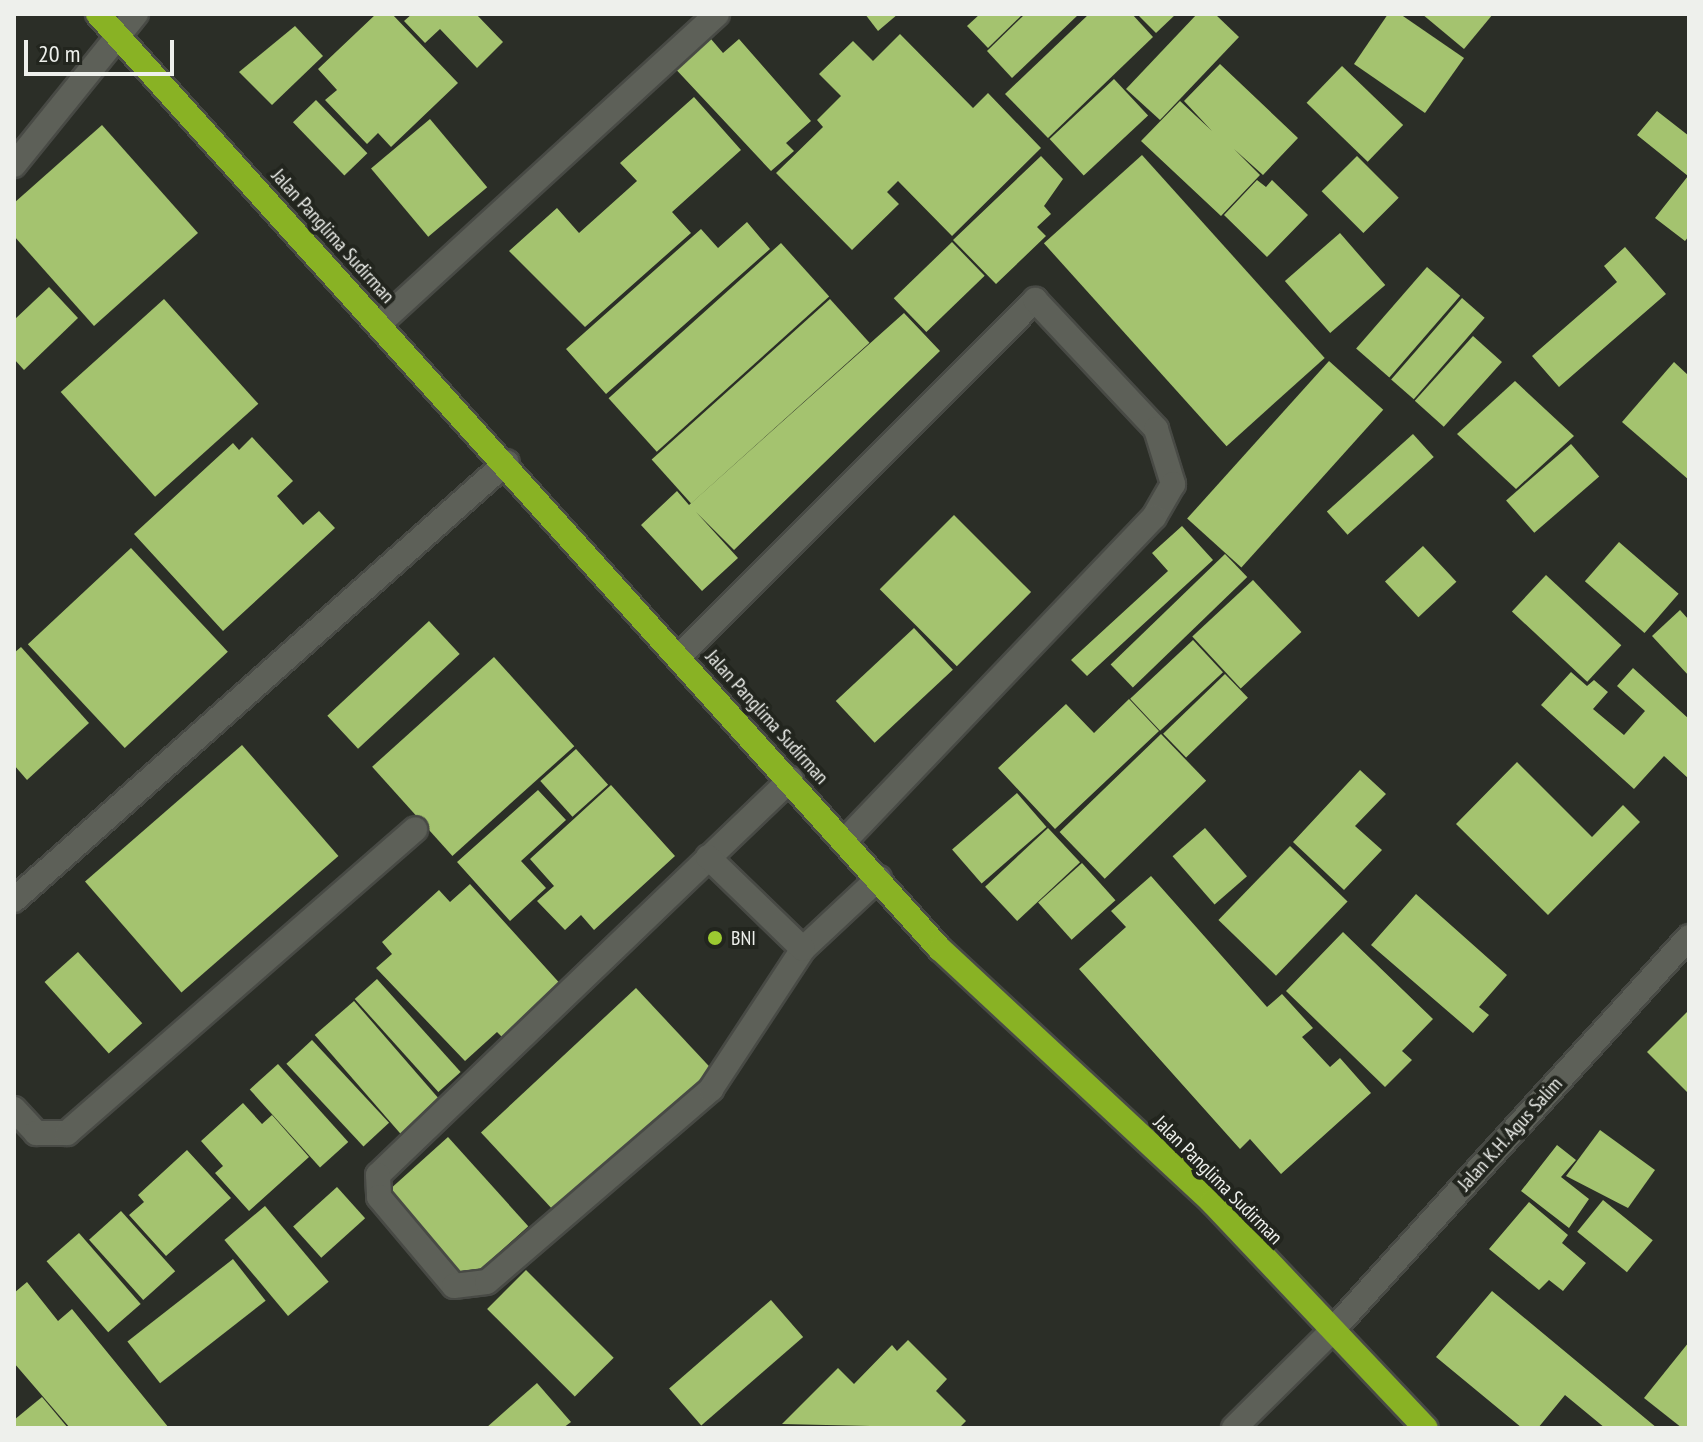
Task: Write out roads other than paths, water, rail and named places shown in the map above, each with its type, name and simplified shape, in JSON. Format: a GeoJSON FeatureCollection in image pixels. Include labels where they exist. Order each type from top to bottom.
{"type":"FeatureCollection","features":[{"type":"Feature","properties":{"kind":"highway","name":"Jalan Panglima Sudirman"},"geometry":{"type":"LineString","coordinates":[[98,14],[507,462],[940,949],[1212,1202],[1331,1332],[1426,1428]]}},
{"type":"Feature","properties":{"kind":"street"},"geometry":{"type":"LineString","coordinates":[[14,165],[136,14]]}},
{"type":"Feature","properties":{"kind":"street"},"geometry":{"type":"LineString","coordinates":[[380,323],[717,14]]}},
{"type":"Feature","properties":{"kind":"street"},"geometry":{"type":"LineString","coordinates":[[680,656],[1035,300],[1156,429],[1173,484],[1154,517],[845,840]]}},
{"type":"Feature","properties":{"kind":"street"},"geometry":{"type":"LineString","coordinates":[[14,900],[507,462]]}},
{"type":"Feature","properties":{"kind":"street"},"geometry":{"type":"LineString","coordinates":[[791,779],[378,1175],[379,1197],[454,1286],[487,1282],[711,1089],[803,949],[879,878]]}},
{"type":"Feature","properties":{"kind":"street"},"geometry":{"type":"LineString","coordinates":[[14,1109],[36,1133],[67,1133],[415,829]]}},
{"type":"Feature","properties":{"kind":"street"},"geometry":{"type":"LineString","coordinates":[[708,857],[803,949]]}},
{"type":"Feature","properties":{"kind":"street","name":"Jalan K.H. Agus Salim"},"geometry":{"type":"LineString","coordinates":[[1234,1428],[1331,1332],[1689,937]]}},
{"type":"Feature","properties":{"kind":"place","name":"BNI"},"geometry":{"type":"Point","coordinates":[715,938]}}]}
